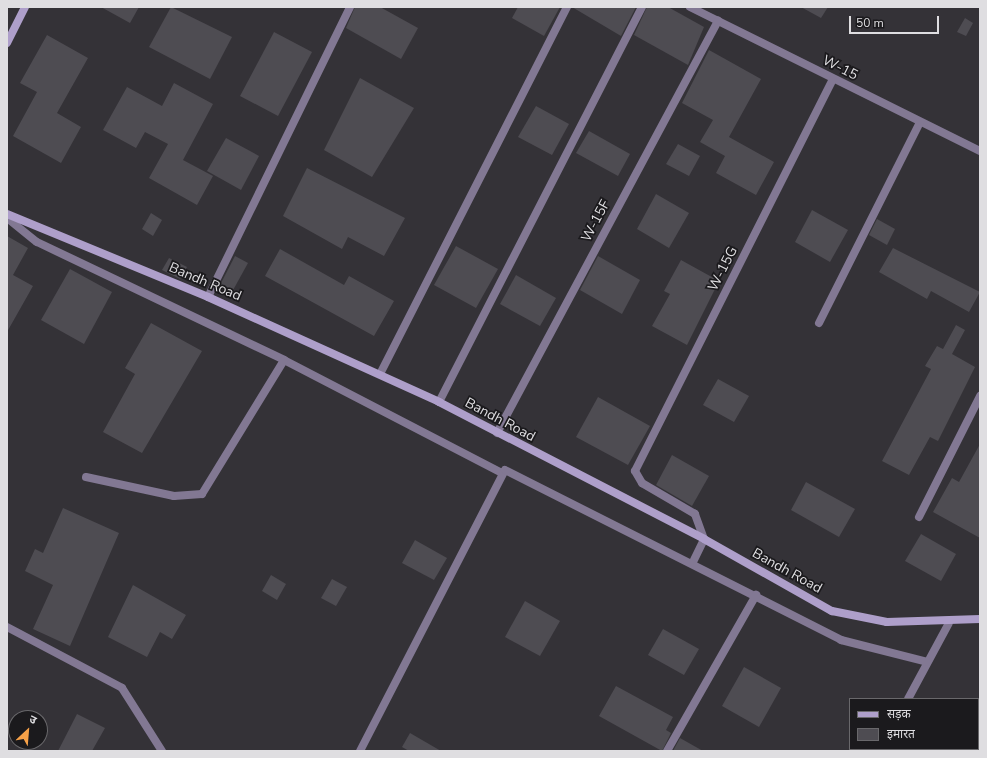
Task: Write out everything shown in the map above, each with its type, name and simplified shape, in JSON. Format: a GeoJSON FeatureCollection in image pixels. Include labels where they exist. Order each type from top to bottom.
{"type":"FeatureCollection","features":[{"type":"Feature","properties":{"kind":"street"},"geometry":{"type":"LineString","coordinates":[[7,43],[25,7]]}},
{"type":"Feature","properties":{"kind":"street"},"geometry":{"type":"LineString","coordinates":[[208,296],[350,7]]}},
{"type":"Feature","properties":{"kind":"street"},"geometry":{"type":"LineString","coordinates":[[380,374],[567,7]]}},
{"type":"Feature","properties":{"kind":"street"},"geometry":{"type":"LineString","coordinates":[[439,402],[642,7]]}},
{"type":"Feature","properties":{"kind":"street","name":"W-15"},"geometry":{"type":"LineString","coordinates":[[690,7],[980,151]]}},
{"type":"Feature","properties":{"kind":"street","name":"W-15F"},"geometry":{"type":"LineString","coordinates":[[497,433],[718,20]]}},
{"type":"Feature","properties":{"kind":"street","name":"W-15G"},"geometry":{"type":"LineString","coordinates":[[704,539],[695,514],[642,483],[635,471],[833,79]]}},
{"type":"Feature","properties":{"kind":"street"},"geometry":{"type":"LineString","coordinates":[[820,323],[920,122]]}},
{"type":"Feature","properties":{"kind":"street","name":"Bandh Road"},"geometry":{"type":"LineString","coordinates":[[7,214],[208,296],[439,402],[704,539],[832,611],[887,622],[949,623],[980,619]]}},
{"type":"Feature","properties":{"kind":"street"},"geometry":{"type":"LineString","coordinates":[[7,218],[37,242],[284,360],[502,473],[513,472],[693,562],[840,640],[927,662]]}},
{"type":"Feature","properties":{"kind":"street"},"geometry":{"type":"LineString","coordinates":[[86,477],[174,496],[202,494],[284,360]]}},
{"type":"Feature","properties":{"kind":"street"},"geometry":{"type":"LineString","coordinates":[[919,517],[980,396]]}},
{"type":"Feature","properties":{"kind":"street"},"geometry":{"type":"LineString","coordinates":[[360,751],[502,473]]}},
{"type":"Feature","properties":{"kind":"street"},"geometry":{"type":"LineString","coordinates":[[693,562],[704,539]]}},
{"type":"Feature","properties":{"kind":"street"},"geometry":{"type":"LineString","coordinates":[[667,751],[756,595]]}},
{"type":"Feature","properties":{"kind":"street"},"geometry":{"type":"LineString","coordinates":[[909,698],[949,623]]}},
{"type":"Feature","properties":{"kind":"street"},"geometry":{"type":"LineString","coordinates":[[7,627],[122,688],[162,751]]}},
{"type":"Feature","properties":{"kind":"building"},"geometry":{"type":"Polygon","coordinates":[[[101,7],[139,7],[130,23],[101,7]]]}},
{"type":"Feature","properties":{"kind":"building"},"geometry":{"type":"Polygon","coordinates":[[[171,7],[232,37],[210,79],[149,47],[171,7]]]}},
{"type":"Feature","properties":{"kind":"building"},"geometry":{"type":"Polygon","coordinates":[[[355,7],[380,7],[418,28],[401,59],[346,28],[355,7]]]}},
{"type":"Feature","properties":{"kind":"building"},"geometry":{"type":"Polygon","coordinates":[[[518,7],[560,7],[544,36],[512,18],[518,7]]]}},
{"type":"Feature","properties":{"kind":"building"},"geometry":{"type":"Polygon","coordinates":[[[572,7],[636,7],[621,36],[572,7]]]}},
{"type":"Feature","properties":{"kind":"building"},"geometry":{"type":"Polygon","coordinates":[[[647,7],[668,7],[704,27],[688,65],[634,35],[647,7]]]}},
{"type":"Feature","properties":{"kind":"building"},"geometry":{"type":"Polygon","coordinates":[[[801,7],[828,7],[821,18],[801,7]]]}},
{"type":"Feature","properties":{"kind":"building"},"geometry":{"type":"Polygon","coordinates":[[[965,18],[973,23],[966,36],[957,32],[965,18]]]}},
{"type":"Feature","properties":{"kind":"building"},"geometry":{"type":"Polygon","coordinates":[[[274,32],[312,52],[278,116],[240,96],[274,32]]]}},
{"type":"Feature","properties":{"kind":"building"},"geometry":{"type":"Polygon","coordinates":[[[47,35],[88,58],[57,113],[81,127],[61,163],[13,136],[37,92],[20,83],[47,35]]]}},
{"type":"Feature","properties":{"kind":"building"},"geometry":{"type":"Polygon","coordinates":[[[709,50],[761,79],[729,137],[774,162],[756,195],[716,173],[725,156],[700,142],[713,120],[682,103],[709,50]]]}},
{"type":"Feature","properties":{"kind":"building"},"geometry":{"type":"Polygon","coordinates":[[[360,78],[414,108],[372,177],[324,150],[360,78]]]}},
{"type":"Feature","properties":{"kind":"building"},"geometry":{"type":"Polygon","coordinates":[[[174,83],[213,104],[183,160],[213,176],[197,205],[149,178],[168,144],[145,132],[136,148],[103,130],[127,87],[162,106],[174,83]]]}},
{"type":"Feature","properties":{"kind":"building"},"geometry":{"type":"Polygon","coordinates":[[[536,106],[569,124],[552,155],[518,137],[536,106]]]}},
{"type":"Feature","properties":{"kind":"building"},"geometry":{"type":"Polygon","coordinates":[[[589,131],[630,154],[618,176],[576,153],[589,131]]]}},
{"type":"Feature","properties":{"kind":"building"},"geometry":{"type":"Polygon","coordinates":[[[226,138],[259,156],[241,190],[207,171],[226,138]]]}},
{"type":"Feature","properties":{"kind":"building"},"geometry":{"type":"Polygon","coordinates":[[[678,144],[700,156],[689,176],[666,164],[678,144]]]}},
{"type":"Feature","properties":{"kind":"building"},"geometry":{"type":"Polygon","coordinates":[[[307,168],[405,218],[384,256],[348,237],[342,249],[283,216],[307,168]]]}},
{"type":"Feature","properties":{"kind":"building"},"geometry":{"type":"Polygon","coordinates":[[[656,194],[689,213],[669,248],[637,229],[656,194]]]}},
{"type":"Feature","properties":{"kind":"building"},"geometry":{"type":"Polygon","coordinates":[[[812,210],[848,230],[830,262],[795,242],[812,210]]]}},
{"type":"Feature","properties":{"kind":"building"},"geometry":{"type":"Polygon","coordinates":[[[151,213],[162,220],[153,236],[142,229],[151,213]]]}},
{"type":"Feature","properties":{"kind":"building"},"geometry":{"type":"Polygon","coordinates":[[[877,219],[895,229],[887,245],[869,235],[877,219]]]}},
{"type":"Feature","properties":{"kind":"building"},"geometry":{"type":"Polygon","coordinates":[[[7,236],[28,248],[13,275],[33,286],[7,332],[7,236]]]}},
{"type":"Feature","properties":{"kind":"building"},"geometry":{"type":"Polygon","coordinates":[[[456,246],[498,269],[476,308],[434,285],[456,246]]]}},
{"type":"Feature","properties":{"kind":"building"},"geometry":{"type":"Polygon","coordinates":[[[893,248],[980,292],[969,312],[931,291],[927,299],[879,272],[893,248]]]}},
{"type":"Feature","properties":{"kind":"building"},"geometry":{"type":"Polygon","coordinates":[[[280,249],[344,285],[349,276],[394,301],[374,336],[265,276],[280,249]]]}},
{"type":"Feature","properties":{"kind":"building"},"geometry":{"type":"Polygon","coordinates":[[[235,256],[248,263],[232,292],[220,285],[235,256]]]}},
{"type":"Feature","properties":{"kind":"building"},"geometry":{"type":"Polygon","coordinates":[[[598,256],[640,280],[622,314],[580,290],[598,256]]]}},
{"type":"Feature","properties":{"kind":"building"},"geometry":{"type":"Polygon","coordinates":[[[169,258],[187,267],[180,279],[162,270],[169,258]]]}},
{"type":"Feature","properties":{"kind":"building"},"geometry":{"type":"Polygon","coordinates":[[[681,260],[719,281],[687,345],[652,326],[670,294],[664,291],[681,260]]]}},
{"type":"Feature","properties":{"kind":"building"},"geometry":{"type":"Polygon","coordinates":[[[70,269],[112,292],[84,344],[41,320],[70,269]]]}},
{"type":"Feature","properties":{"kind":"building"},"geometry":{"type":"Polygon","coordinates":[[[516,275],[556,298],[540,326],[500,304],[516,275]]]}},
{"type":"Feature","properties":{"kind":"building"},"geometry":{"type":"Polygon","coordinates":[[[151,323],[202,351],[142,453],[103,432],[135,374],[125,368],[151,323]]]}},
{"type":"Feature","properties":{"kind":"building"},"geometry":{"type":"Polygon","coordinates":[[[956,325],[965,330],[952,354],[975,367],[938,441],[930,437],[909,475],[882,461],[931,369],[925,366],[937,346],[943,349],[956,325]]]}},
{"type":"Feature","properties":{"kind":"building"},"geometry":{"type":"Polygon","coordinates":[[[718,379],[749,396],[734,422],[703,405],[718,379]]]}},
{"type":"Feature","properties":{"kind":"building"},"geometry":{"type":"Polygon","coordinates":[[[598,397],[650,426],[628,465],[576,437],[598,397]]]}},
{"type":"Feature","properties":{"kind":"building"},"geometry":{"type":"Polygon","coordinates":[[[980,444],[980,538],[933,512],[952,478],[959,482],[980,444]]]}},
{"type":"Feature","properties":{"kind":"building"},"geometry":{"type":"Polygon","coordinates":[[[672,455],[709,476],[692,506],[656,485],[672,455]]]}},
{"type":"Feature","properties":{"kind":"building"},"geometry":{"type":"Polygon","coordinates":[[[806,482],[855,509],[839,537],[791,510],[806,482]]]}},
{"type":"Feature","properties":{"kind":"building"},"geometry":{"type":"Polygon","coordinates":[[[63,508],[119,533],[70,646],[33,629],[53,585],[25,571],[35,549],[43,553],[63,508]]]}},
{"type":"Feature","properties":{"kind":"building"},"geometry":{"type":"Polygon","coordinates":[[[921,534],[956,554],[941,581],[905,561],[921,534]]]}},
{"type":"Feature","properties":{"kind":"building"},"geometry":{"type":"Polygon","coordinates":[[[415,540],[447,558],[434,580],[402,563],[415,540]]]}},
{"type":"Feature","properties":{"kind":"building"},"geometry":{"type":"Polygon","coordinates":[[[271,575],[286,584],[277,600],[262,591],[271,575]]]}},
{"type":"Feature","properties":{"kind":"building"},"geometry":{"type":"Polygon","coordinates":[[[332,579],[347,587],[336,606],[321,598],[332,579]]]}},
{"type":"Feature","properties":{"kind":"building"},"geometry":{"type":"Polygon","coordinates":[[[133,585],[186,615],[172,639],[160,632],[147,657],[108,637],[133,585]]]}},
{"type":"Feature","properties":{"kind":"building"},"geometry":{"type":"Polygon","coordinates":[[[525,601],[560,621],[540,656],[505,637],[525,601]]]}},
{"type":"Feature","properties":{"kind":"building"},"geometry":{"type":"Polygon","coordinates":[[[663,629],[699,649],[684,675],[648,655],[663,629]]]}},
{"type":"Feature","properties":{"kind":"building"},"geometry":{"type":"Polygon","coordinates":[[[744,667],[781,688],[759,727],[722,706],[744,667]]]}},
{"type":"Feature","properties":{"kind":"building"},"geometry":{"type":"Polygon","coordinates":[[[616,686],[673,717],[666,730],[671,733],[662,751],[599,716],[616,686]]]}},
{"type":"Feature","properties":{"kind":"building"},"geometry":{"type":"Polygon","coordinates":[[[77,714],[105,728],[92,751],[58,751],[77,714]]]}},
{"type":"Feature","properties":{"kind":"building"},"geometry":{"type":"Polygon","coordinates":[[[410,733],[441,751],[409,751],[402,747],[410,733]]]}},
{"type":"Feature","properties":{"kind":"building"},"geometry":{"type":"Polygon","coordinates":[[[680,738],[703,751],[673,751],[680,738]]]}}]}
